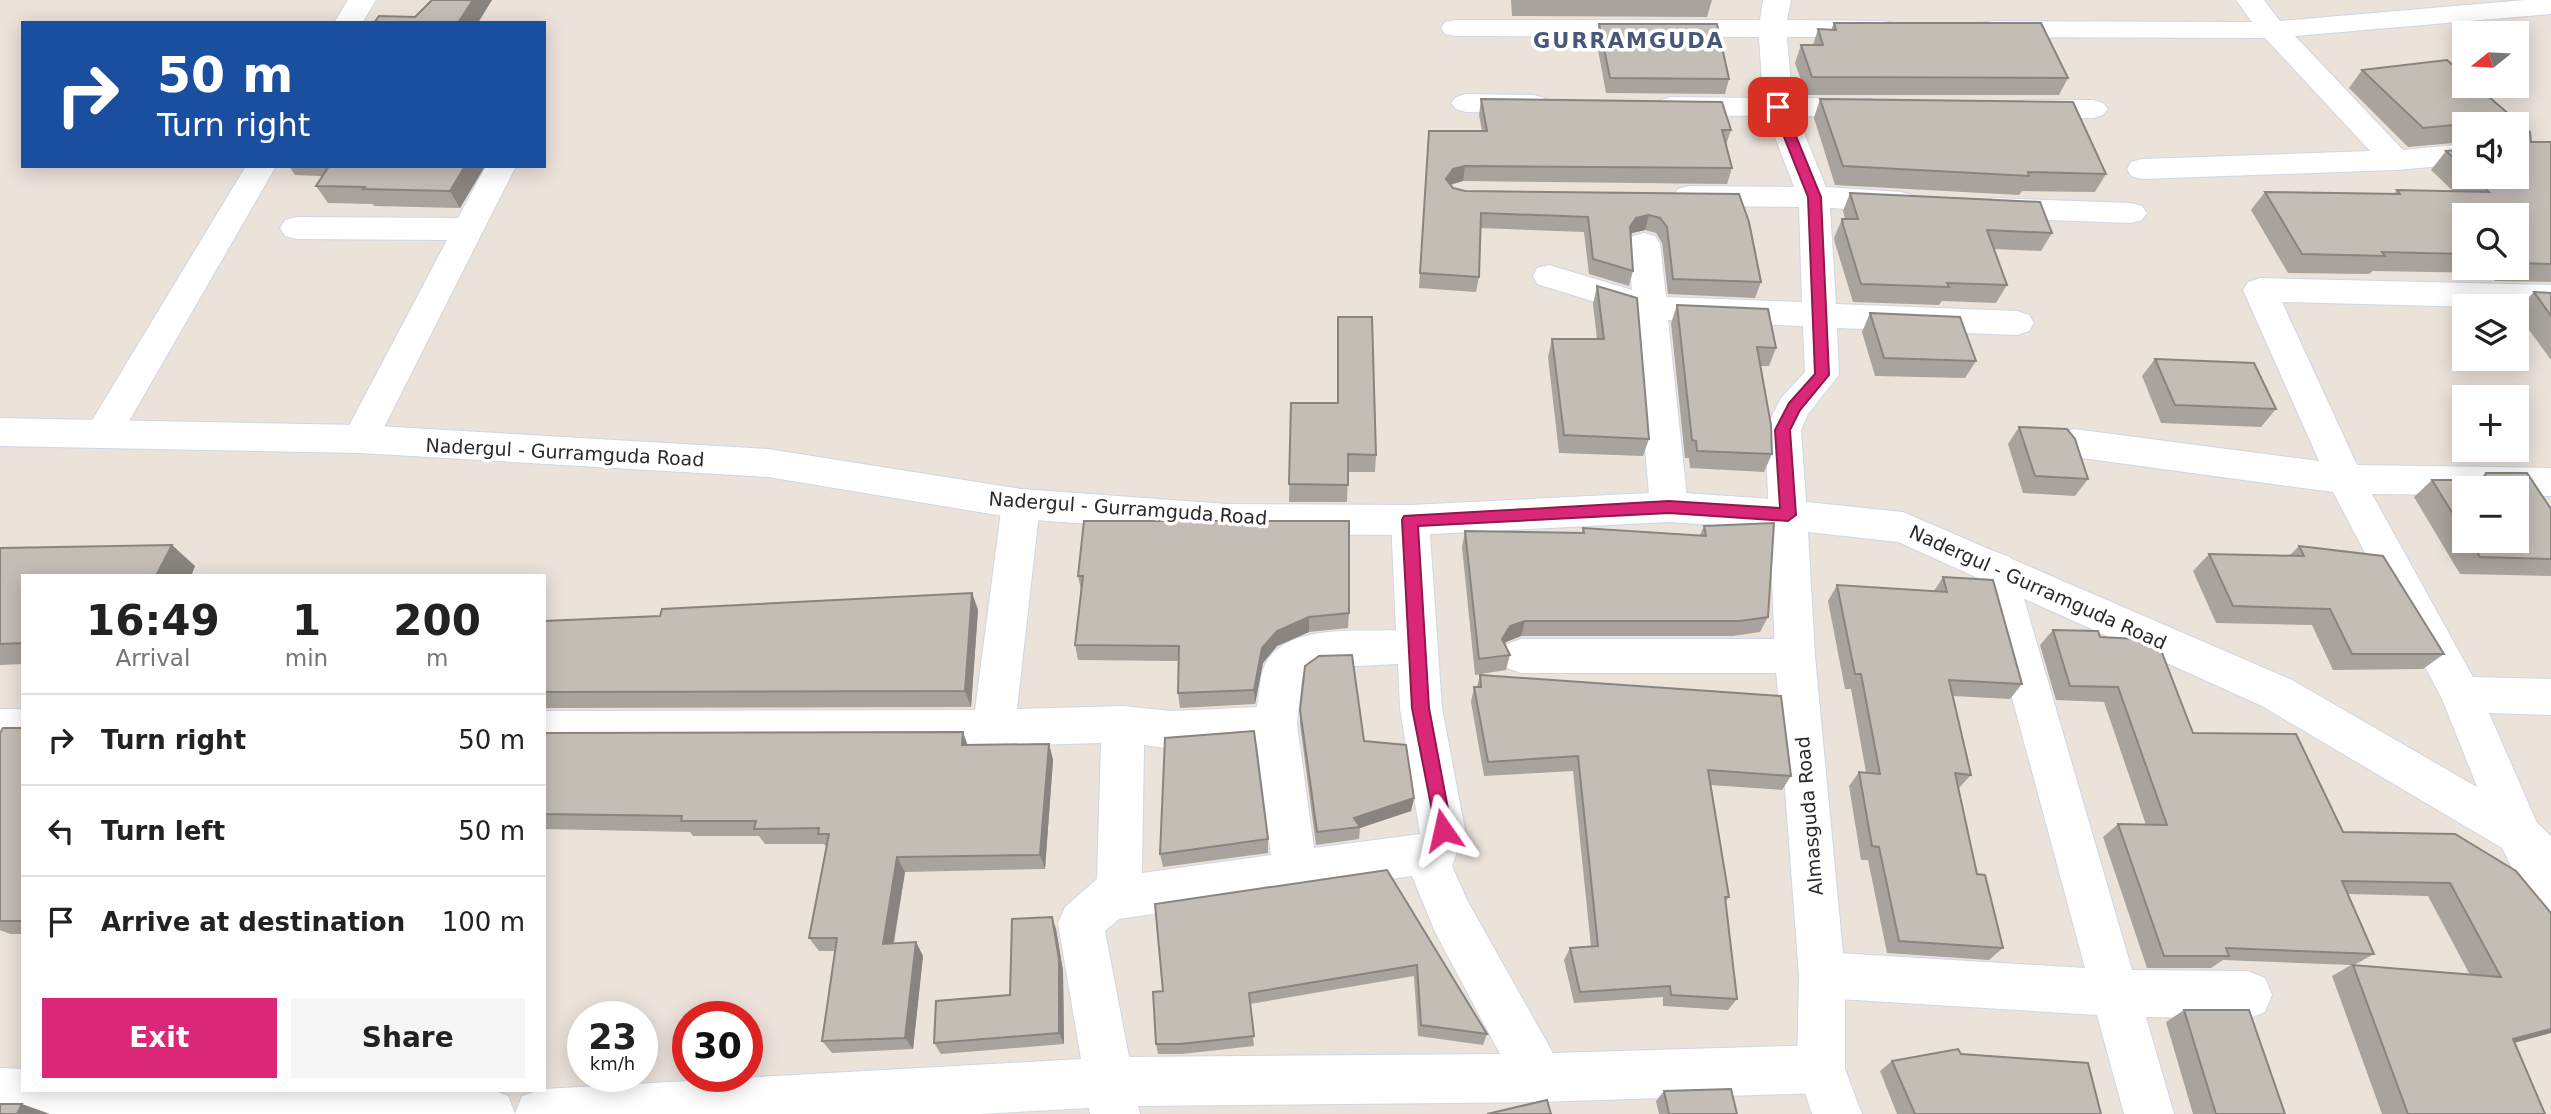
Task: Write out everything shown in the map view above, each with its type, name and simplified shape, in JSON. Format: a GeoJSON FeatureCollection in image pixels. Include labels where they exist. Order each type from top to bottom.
{"type":"FeatureCollection","features":[{"type":"Feature","properties":{"kind":"street"},"geometry":{"type":"LineString","coordinates":[[349,21],[362,0]]}},
{"type":"Feature","properties":{"kind":"street"},"geometry":{"type":"LineString","coordinates":[[2250,0],[2273,30],[2396,160]]}},
{"type":"Feature","properties":{"kind":"street"},"geometry":{"type":"LineString","coordinates":[[1967,29],[2273,30],[2551,6]]}},
{"type":"Feature","properties":{"kind":"street"},"geometry":{"type":"LineString","coordinates":[[1455,28],[1775,15],[1912,29]]}},
{"type":"Feature","properties":{"kind":"street","name":"Almasguda Road"},"geometry":{"type":"LineString","coordinates":[[1775,15],[1778,107],[1814,197],[1822,375],[1794,407],[1783,430],[1795,656],[1822,975],[1821,1069],[1837,1114]]}},
{"type":"Feature","properties":{"kind":"street"},"geometry":{"type":"LineString","coordinates":[[1466,103],[1561,104]]}},
{"type":"Feature","properties":{"kind":"street"},"geometry":{"type":"LineString","coordinates":[[1642,105],[1901,108]]}},
{"type":"Feature","properties":{"kind":"street"},"geometry":{"type":"LineString","coordinates":[[1997,108],[2094,109]]}},
{"type":"Feature","properties":{"kind":"street"},"geometry":{"type":"LineString","coordinates":[[2142,169],[2396,160],[2452,154]]}},
{"type":"Feature","properties":{"kind":"street"},"geometry":{"type":"LineString","coordinates":[[104,432],[260,168]]}},
{"type":"Feature","properties":{"kind":"street"},"geometry":{"type":"LineString","coordinates":[[360,439],[500,168]]}},
{"type":"Feature","properties":{"kind":"street"},"geometry":{"type":"LineString","coordinates":[[1665,196],[1814,197],[2131,213]]}},
{"type":"Feature","properties":{"kind":"street"},"geometry":{"type":"LineString","coordinates":[[296,228],[468,229]]}},
{"type":"Feature","properties":{"kind":"street"},"geometry":{"type":"LineString","coordinates":[[1644,244],[1669,507]]}},
{"type":"Feature","properties":{"kind":"street"},"geometry":{"type":"LineString","coordinates":[[1549,276],[1652,308],[2017,323]]}},
{"type":"Feature","properties":{"kind":"street"},"geometry":{"type":"LineString","coordinates":[[2551,297],[2260,290],[2346,479],[2461,694],[2518,834],[2551,904]]}},
{"type":"Feature","properties":{"kind":"street","name":"Nadergul - Gurramguda Road"},"geometry":{"type":"LineString","coordinates":[[0,432],[360,439],[768,463],[1021,504],[1227,519],[1410,520],[1669,507],[1788,515],[1903,527],[2277,692],[2518,834],[2551,866]]}},
{"type":"Feature","properties":{"kind":"street"},"geometry":{"type":"LineString","coordinates":[[2074,443],[2346,479],[2551,482]]}},
{"type":"Feature","properties":{"kind":"street"},"geometry":{"type":"LineString","coordinates":[[994,728],[1021,504]]}},
{"type":"Feature","properties":{"kind":"street"},"geometry":{"type":"LineString","coordinates":[[1109,899],[1436,852],[1443,830],[1421,708],[1410,520]]}},
{"type":"Feature","properties":{"kind":"street"},"geometry":{"type":"LineString","coordinates":[[1996,568],[2149,1114]]}},
{"type":"Feature","properties":{"kind":"street"},"geometry":{"type":"LineString","coordinates":[[1295,872],[1276,724],[1283,670],[1310,651],[1418,646]]}},
{"type":"Feature","properties":{"kind":"street"},"geometry":{"type":"LineString","coordinates":[[1521,656],[1795,656]]}},
{"type":"Feature","properties":{"kind":"street"},"geometry":{"type":"LineString","coordinates":[[2461,694],[2551,697]]}},
{"type":"Feature","properties":{"kind":"street"},"geometry":{"type":"LineString","coordinates":[[1114,1098],[1082,923],[1109,899],[1119,882],[1123,724]]}},
{"type":"Feature","properties":{"kind":"street"},"geometry":{"type":"LineString","coordinates":[[546,729],[994,728],[1123,724],[1171,730],[1276,724]]}},
{"type":"Feature","properties":{"kind":"street"},"geometry":{"type":"LineString","coordinates":[[0,727],[21,727]]}},
{"type":"Feature","properties":{"kind":"street"},"geometry":{"type":"LineString","coordinates":[[1425,855],[1451,916],[1540,1078]]}},
{"type":"Feature","properties":{"kind":"street"},"geometry":{"type":"LineString","coordinates":[[1822,975],[2116,993],[2248,995]]}},
{"type":"Feature","properties":{"kind":"street"},"geometry":{"type":"LineString","coordinates":[[540,1114],[1114,1098],[1540,1078],[1821,1069]]}},
{"type":"Feature","properties":{"kind":"street"},"geometry":{"type":"LineString","coordinates":[[0,1093],[95,1101],[489,1114]]}},
{"type":"Feature","properties":{"kind":"building"},"geometry":{"type":"Polygon","coordinates":[[[432,0],[473,0],[459,21],[375,21],[379,16],[415,17],[432,0]]]}},
{"type":"Feature","properties":{"kind":"building"},"geometry":{"type":"Polygon","coordinates":[[[1834,23],[2041,23],[2068,78],[1812,77],[1801,45],[1823,45],[1818,29],[1836,30],[1834,23]]]}},
{"type":"Feature","properties":{"kind":"building"},"geometry":{"type":"Polygon","coordinates":[[[1599,24],[1717,24],[1729,79],[1610,78],[1599,24]]]}},
{"type":"Feature","properties":{"kind":"building"},"geometry":{"type":"Polygon","coordinates":[[[2447,60],[2452,64],[2452,98],[2490,98],[2507,112],[2452,112],[2452,125],[2423,128],[2362,70],[2447,60]]]}},
{"type":"Feature","properties":{"kind":"building"},"geometry":{"type":"Polygon","coordinates":[[[1481,99],[1722,102],[1731,130],[1722,130],[1732,168],[1465,166],[1453,169],[1446,179],[1453,188],[1465,191],[1739,194],[1749,222],[1761,282],[1673,279],[1667,227],[1660,218],[1649,215],[1636,218],[1630,227],[1633,271],[1593,259],[1588,217],[1481,213],[1479,277],[1420,273],[1429,131],[1487,131],[1481,99]]]}},
{"type":"Feature","properties":{"kind":"building"},"geometry":{"type":"Polygon","coordinates":[[[1820,99],[2073,102],[2106,174],[2028,172],[2029,176],[1843,166],[1820,99]]]}},
{"type":"Feature","properties":{"kind":"building"},"geometry":{"type":"Polygon","coordinates":[[[2529,131],[2531,142],[2551,142],[2551,264],[2529,263],[2529,203],[2452,203],[2452,254],[2382,252],[2385,256],[2302,254],[2265,192],[2400,194],[2397,190],[2489,192],[2486,189],[2529,189],[2529,131]]]}},
{"type":"Feature","properties":{"kind":"building"},"geometry":{"type":"Polygon","coordinates":[[[328,168],[464,168],[450,191],[316,186],[328,168]]]}},
{"type":"Feature","properties":{"kind":"building"},"geometry":{"type":"Polygon","coordinates":[[[1850,193],[2040,202],[2052,233],[1987,230],[2007,285],[1947,283],[1949,287],[1861,284],[1842,219],[1858,219],[1850,193]]]}},
{"type":"Feature","properties":{"kind":"building"},"geometry":{"type":"Polygon","coordinates":[[[1597,286],[1637,298],[1649,439],[1564,435],[1552,339],[1604,339],[1597,286]]]}},
{"type":"Feature","properties":{"kind":"building"},"geometry":{"type":"Polygon","coordinates":[[[2534,292],[2551,293],[2551,316],[2534,292]]]}},
{"type":"Feature","properties":{"kind":"building"},"geometry":{"type":"Polygon","coordinates":[[[1677,305],[1768,309],[1776,348],[1757,347],[1771,425],[1772,454],[1697,451],[1696,441],[1692,440],[1677,305]]]}},
{"type":"Feature","properties":{"kind":"building"},"geometry":{"type":"Polygon","coordinates":[[[1870,313],[1960,317],[1976,361],[1884,358],[1870,313]]]}},
{"type":"Feature","properties":{"kind":"building"},"geometry":{"type":"Polygon","coordinates":[[[1338,317],[1372,317],[1376,455],[1348,454],[1348,485],[1289,484],[1291,403],[1338,403],[1338,317]]]}},
{"type":"Feature","properties":{"kind":"building"},"geometry":{"type":"Polygon","coordinates":[[[2155,359],[2254,363],[2276,409],[2175,405],[2155,359]]]}},
{"type":"Feature","properties":{"kind":"building"},"geometry":{"type":"Polygon","coordinates":[[[2019,427],[2067,429],[2075,439],[2088,479],[2035,476],[2019,427]]]}},
{"type":"Feature","properties":{"kind":"building"},"geometry":{"type":"Polygon","coordinates":[[[2486,473],[2527,473],[2529,476],[2485,476],[2486,473]]]}},
{"type":"Feature","properties":{"kind":"building"},"geometry":{"type":"Polygon","coordinates":[[[2529,476],[2551,509],[2551,559],[2480,557],[2478,553],[2529,553],[2529,476]]]}},
{"type":"Feature","properties":{"kind":"building"},"geometry":{"type":"Polygon","coordinates":[[[2432,480],[2452,480],[2452,512],[2432,480]]]}},
{"type":"Feature","properties":{"kind":"building"},"geometry":{"type":"Polygon","coordinates":[[[1084,521],[1349,521],[1349,613],[1309,617],[1277,631],[1262,648],[1254,690],[1178,693],[1179,646],[1075,645],[1083,576],[1078,576],[1084,521]]]}},
{"type":"Feature","properties":{"kind":"building"},"geometry":{"type":"Polygon","coordinates":[[[1774,523],[1768,617],[1740,621],[1525,621],[1510,626],[1502,639],[1510,655],[1479,659],[1465,531],[1584,533],[1583,528],[1706,536],[1704,526],[1774,523]]]}},
{"type":"Feature","properties":{"kind":"building"},"geometry":{"type":"Polygon","coordinates":[[[172,545],[157,574],[21,574],[21,643],[0,644],[0,548],[172,545]]]}},
{"type":"Feature","properties":{"kind":"building"},"geometry":{"type":"Polygon","coordinates":[[[2299,546],[2383,556],[2444,654],[2352,654],[2330,609],[2233,606],[2209,554],[2304,556],[2299,546]]]}},
{"type":"Feature","properties":{"kind":"building"},"geometry":{"type":"Polygon","coordinates":[[[1943,577],[1993,580],[2022,684],[1949,680],[1971,775],[1955,773],[1977,874],[1985,875],[2003,948],[1899,941],[1879,847],[1872,846],[1859,772],[1880,774],[1861,674],[1855,674],[1837,585],[1947,592],[1943,577]]]}},
{"type":"Feature","properties":{"kind":"building"},"geometry":{"type":"Polygon","coordinates":[[[972,593],[965,691],[546,692],[546,621],[660,616],[662,609],[972,593]]]}},
{"type":"Feature","properties":{"kind":"building"},"geometry":{"type":"Polygon","coordinates":[[[2053,630],[2098,631],[2100,637],[2157,640],[2193,733],[2296,734],[2343,832],[2455,834],[2516,871],[2551,913],[2551,1029],[2513,1039],[2545,1114],[2408,1114],[2353,965],[2501,977],[2450,883],[2342,881],[2374,954],[2226,948],[2229,956],[2164,956],[2118,824],[2167,825],[2118,687],[2070,686],[2053,630]]]}},
{"type":"Feature","properties":{"kind":"building"},"geometry":{"type":"Polygon","coordinates":[[[1352,655],[1364,741],[1406,745],[1414,798],[1354,818],[1360,827],[1317,832],[1300,710],[1305,666],[1319,656],[1352,655]]]}},
{"type":"Feature","properties":{"kind":"building"},"geometry":{"type":"Polygon","coordinates":[[[1480,675],[1781,696],[1791,776],[1708,770],[1729,897],[1725,897],[1737,999],[1671,995],[1670,986],[1580,992],[1570,948],[1598,946],[1578,756],[1488,762],[1474,687],[1481,687],[1480,675]]]}},
{"type":"Feature","properties":{"kind":"building"},"geometry":{"type":"Polygon","coordinates":[[[3,728],[21,728],[21,921],[0,921],[0,733],[3,728]]]}},
{"type":"Feature","properties":{"kind":"building"},"geometry":{"type":"Polygon","coordinates":[[[1254,731],[1268,839],[1160,854],[1165,738],[1254,731]]]}},
{"type":"Feature","properties":{"kind":"building"},"geometry":{"type":"Polygon","coordinates":[[[963,732],[962,745],[1049,744],[1040,855],[897,857],[883,944],[916,942],[905,1038],[822,1041],[837,938],[809,938],[829,834],[818,834],[819,828],[754,829],[756,821],[681,821],[682,816],[546,814],[546,733],[963,732]]]}},
{"type":"Feature","properties":{"kind":"building"},"geometry":{"type":"Polygon","coordinates":[[[1387,870],[1487,1034],[1421,1025],[1417,965],[1249,993],[1254,1036],[1156,1044],[1153,992],[1163,991],[1155,904],[1387,870]]]}},
{"type":"Feature","properties":{"kind":"building"},"geometry":{"type":"Polygon","coordinates":[[[1052,917],[1059,959],[1059,1033],[934,1043],[936,1001],[1010,995],[1012,919],[1052,917]]]}},
{"type":"Feature","properties":{"kind":"building"},"geometry":{"type":"Polygon","coordinates":[[[2184,1010],[2249,1010],[2285,1114],[2216,1114],[2184,1010]]]}},
{"type":"Feature","properties":{"kind":"building"},"geometry":{"type":"Polygon","coordinates":[[[1958,1049],[1961,1054],[2088,1063],[2101,1114],[1915,1114],[1892,1061],[1958,1049]]]}},
{"type":"Feature","properties":{"kind":"building"},"geometry":{"type":"Polygon","coordinates":[[[1731,1089],[1737,1114],[1669,1114],[1664,1091],[1731,1089]]]}},
{"type":"Feature","properties":{"kind":"building"},"geometry":{"type":"Polygon","coordinates":[[[1547,1100],[1551,1114],[1487,1114],[1547,1100]]]}},
{"type":"Feature","properties":{"kind":"building"},"geometry":{"type":"Polygon","coordinates":[[[0,1104],[22,1104],[17,1114],[0,1114],[0,1104]]]}},
{"type":"Feature","properties":{"kind":"district","name":"GURRAMGUDA"},"geometry":{"type":"Point","coordinates":[1629,41]}},
{"type":"Feature","properties":{"kind":"route"},"geometry":{"type":"LineString","coordinates":[[1443,830],[1421,708],[1410,520],[1669,507],[1788,515],[1783,430],[1794,407],[1822,375],[1814,197],[1778,107]]}}]}
